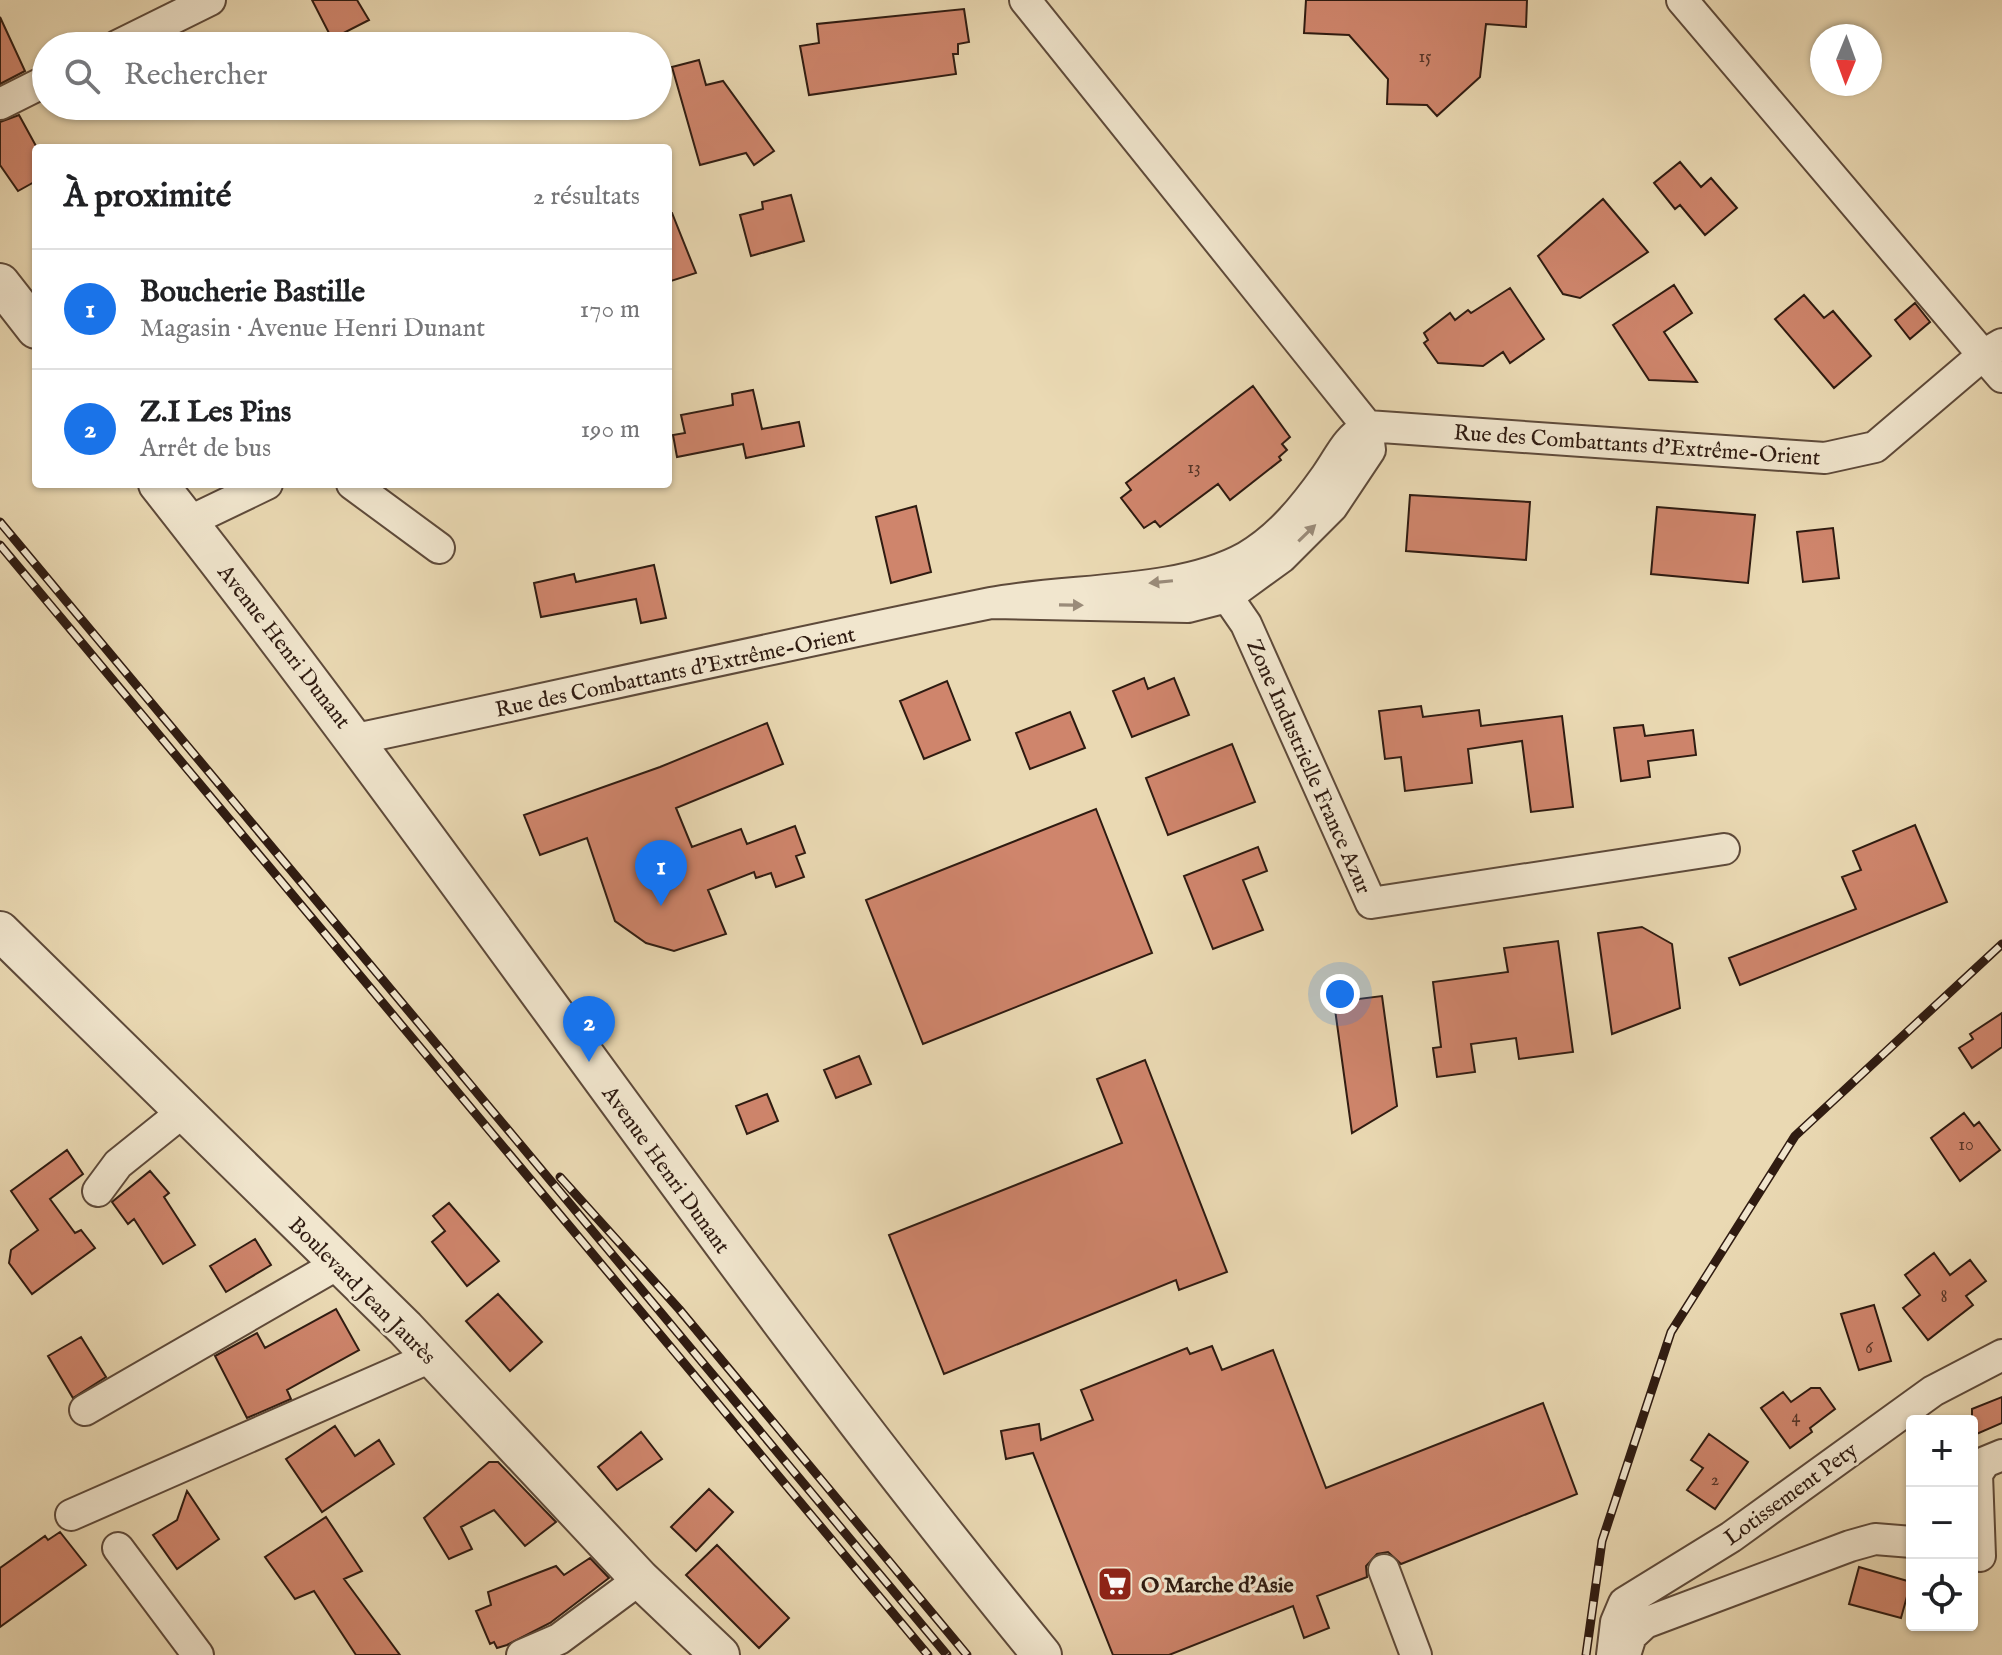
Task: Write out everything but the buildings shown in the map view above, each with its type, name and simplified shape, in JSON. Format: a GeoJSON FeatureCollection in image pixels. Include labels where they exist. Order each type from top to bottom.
{"type":"FeatureCollection","features":[{"type":"Feature","properties":{"kind":"street"},"geometry":{"type":"LineString","coordinates":[[145,32],[210,0]]}},
{"type":"Feature","properties":{"kind":"street"},"geometry":{"type":"LineString","coordinates":[[1025,0],[1367,426]]}},
{"type":"Feature","properties":{"kind":"street","name":"Rue des Combattants d'Extrême-Orient"},"geometry":{"type":"LineString","coordinates":[[356,739],[993,603],[1188,607],[1219,584],[1282,557],[1332,507],[1370,450],[1367,426],[1825,458],[1875,447],[1996,359],[1682,0]]}},
{"type":"Feature","properties":{"kind":"street"},"geometry":{"type":"LineString","coordinates":[[0,104],[32,88]]}},
{"type":"Feature","properties":{"kind":"street"},"geometry":{"type":"LineString","coordinates":[[0,283],[32,324]]}},
{"type":"Feature","properties":{"kind":"street","name":"Avenue Henri Dunant"},"geometry":{"type":"LineString","coordinates":[[161,488],[356,739],[812,1366],[1042,1655]]}},
{"type":"Feature","properties":{"kind":"street"},"geometry":{"type":"LineString","coordinates":[[188,522],[259,488]]}},
{"type":"Feature","properties":{"kind":"street"},"geometry":{"type":"LineString","coordinates":[[357,488],[439,548]]}},
{"type":"Feature","properties":{"kind":"street","name":"Zone Industrielle France Azur"},"geometry":{"type":"LineString","coordinates":[[1219,584],[1246,624],[1371,903],[1724,849]]}},
{"type":"Feature","properties":{"kind":"street","name":"Boulevard Jean Jaurès"},"geometry":{"type":"LineString","coordinates":[[0,931],[431,1357],[640,1579],[720,1655]]}},
{"type":"Feature","properties":{"kind":"street"},"geometry":{"type":"LineString","coordinates":[[98,1191],[118,1164],[184,1111]]}},
{"type":"Feature","properties":{"kind":"street"},"geometry":{"type":"LineString","coordinates":[[85,1410],[338,1264]]}},
{"type":"Feature","properties":{"kind":"street","name":"Lotissement Pety"},"geometry":{"type":"LineString","coordinates":[[1612,1655],[1616,1622],[1624,1603],[1731,1537],[1933,1391],[2002,1355]]}},
{"type":"Feature","properties":{"kind":"street"},"geometry":{"type":"LineString","coordinates":[[71,1515],[431,1357]]}},
{"type":"Feature","properties":{"kind":"street"},"geometry":{"type":"LineString","coordinates":[[1985,1557],[1977,1474],[1985,1462],[2002,1455]]}},
{"type":"Feature","properties":{"kind":"street"},"geometry":{"type":"LineString","coordinates":[[1625,1655],[1631,1636],[1645,1623],[1850,1546],[1875,1539],[1906,1542]]}},
{"type":"Feature","properties":{"kind":"street"},"geometry":{"type":"LineString","coordinates":[[118,1548],[198,1655]]}},
{"type":"Feature","properties":{"kind":"street"},"geometry":{"type":"LineString","coordinates":[[1384,1570],[1416,1655]]}},
{"type":"Feature","properties":{"kind":"street"},"geometry":{"type":"LineString","coordinates":[[522,1655],[559,1639],[640,1579]]}},
{"type":"Feature","properties":{"kind":"railway"},"geometry":{"type":"LineString","coordinates":[[0,522],[947,1655]]}},
{"type":"Feature","properties":{"kind":"railway"},"geometry":{"type":"LineString","coordinates":[[0,545],[928,1655]]}},
{"type":"Feature","properties":{"kind":"railway"},"geometry":{"type":"LineString","coordinates":[[1586,1655],[1602,1541],[1671,1332],[1795,1136],[2002,944]]}},
{"type":"Feature","properties":{"kind":"railway"},"geometry":{"type":"LineString","coordinates":[[560,1177],[679,1309],[967,1655]]}},
{"type":"Feature","properties":{"kind":"place","name":"Boucherie Bastille"},"geometry":{"type":"Point","coordinates":[661,906]}},
{"type":"Feature","properties":{"kind":"place","name":"Z.I Les Pins"},"geometry":{"type":"Point","coordinates":[589,1062]}},
{"type":"Feature","properties":{"kind":"place","name":"O Marche d'Asie"},"geometry":{"type":"Point","coordinates":[1115,1584]}}]}
